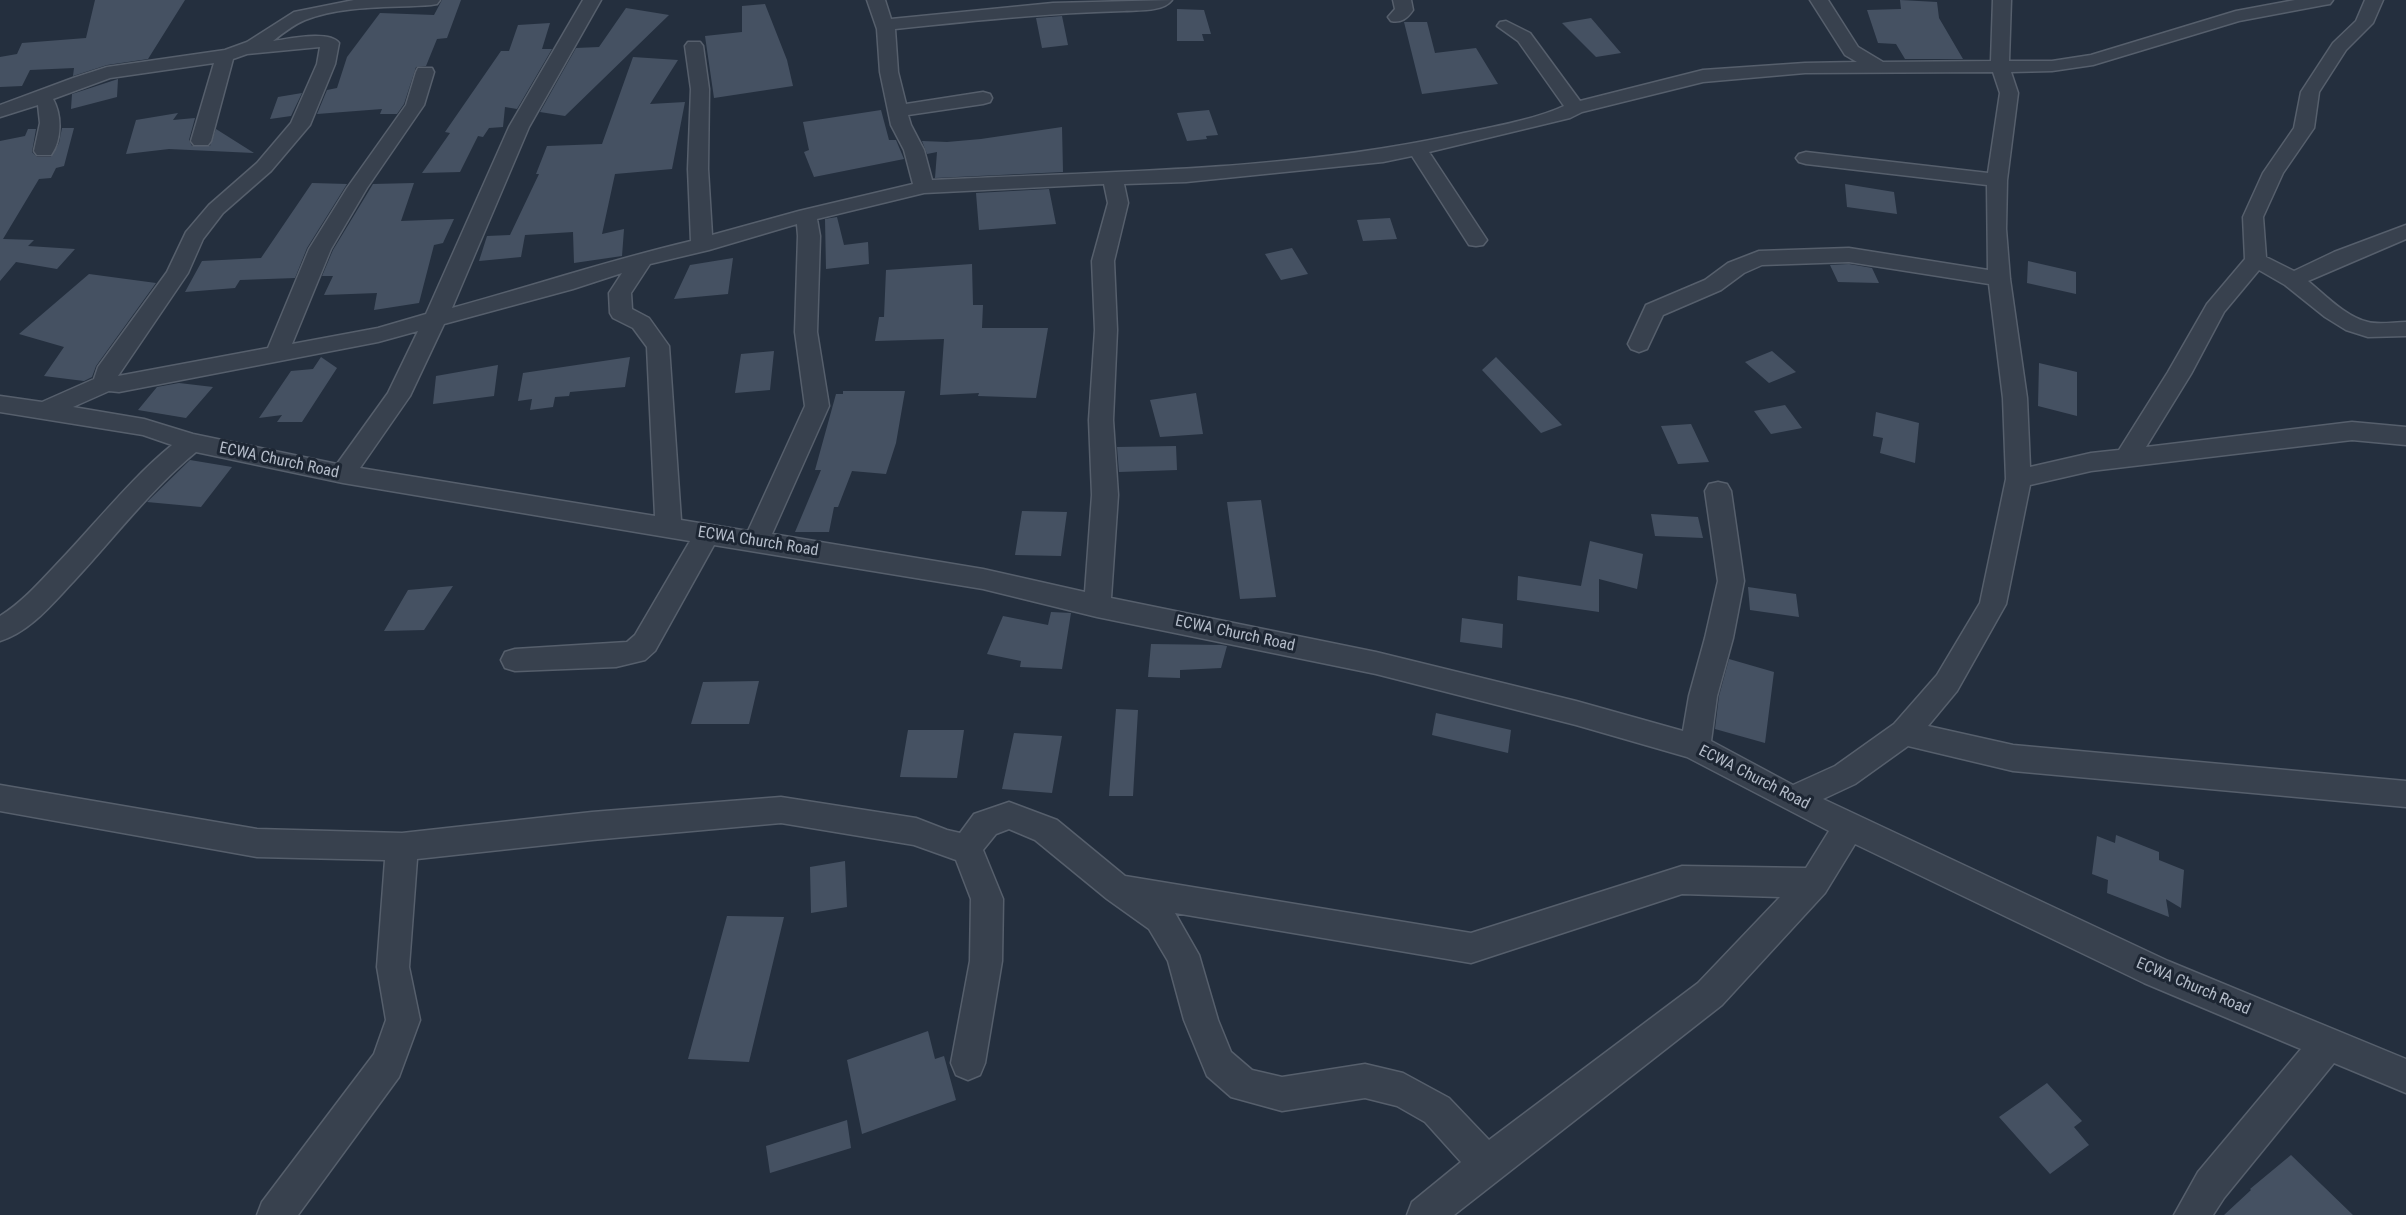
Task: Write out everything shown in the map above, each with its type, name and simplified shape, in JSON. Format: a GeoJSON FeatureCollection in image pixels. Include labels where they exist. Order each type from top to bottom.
{"type":"FeatureCollection","features":[{"type":"Feature","properties":{"kind":"street"},"geometry":{"type":"LineString","coordinates":[[247,49],[261,42],[286,22],[328,9],[431,0]]}},
{"type":"Feature","properties":{"kind":"street"},"geometry":{"type":"LineString","coordinates":[[343,474],[398,396],[436,318],[519,127],[592,0]]}},
{"type":"Feature","properties":{"kind":"street"},"geometry":{"type":"LineString","coordinates":[[876,0],[886,29],[889,72],[898,111],[914,150],[924,187]]}},
{"type":"Feature","properties":{"kind":"street"},"geometry":{"type":"LineString","coordinates":[[884,25],[1053,8],[1147,5],[1163,0]]}},
{"type":"Feature","properties":{"kind":"street"},"geometry":{"type":"LineString","coordinates":[[1397,17],[1404,10],[1402,0]]}},
{"type":"Feature","properties":{"kind":"street"},"geometry":{"type":"LineString","coordinates":[[1819,0],[1851,51],[1879,67]]}},
{"type":"Feature","properties":{"kind":"street"},"geometry":{"type":"LineString","coordinates":[[1792,799],[1845,775],[1904,734],[1947,683],[1993,604],[2018,479],[2015,398],[1999,279],[1997,180],[2009,93],[2000,64],[2002,0]]}},
{"type":"Feature","properties":{"kind":"street"},"geometry":{"type":"LineString","coordinates":[[42,412],[106,383],[118,384],[378,335],[565,284],[642,259],[702,245],[806,215],[924,187],[1197,174],[1383,156],[1482,135],[1563,114],[1575,108],[1702,76],[1805,68],[2000,64],[2052,66],[2093,60],[2236,16],[2324,0]]}},
{"type":"Feature","properties":{"kind":"street"},"geometry":{"type":"LineString","coordinates":[[2126,459],[2179,374],[2215,309],[2256,260],[2253,217],[2257,208],[2273,174],[2304,128],[2310,92],[2339,47],[2364,23],[2374,0]]}},
{"type":"Feature","properties":{"kind":"street"},"geometry":{"type":"LineString","coordinates":[[1506,26],[1524,37],[1575,108]]}},
{"type":"Feature","properties":{"kind":"street"},"geometry":{"type":"LineString","coordinates":[[0,111],[43,97],[86,78],[110,72],[225,55],[247,49],[324,41],[330,43],[326,64],[300,125],[264,167],[216,209],[193,237],[177,273],[106,373],[106,383]]}},
{"type":"Feature","properties":{"kind":"street"},"geometry":{"type":"LineString","coordinates":[[694,46],[700,89],[698,169],[702,245]]}},
{"type":"Feature","properties":{"kind":"street"},"geometry":{"type":"LineString","coordinates":[[201,141],[225,55]]}},
{"type":"Feature","properties":{"kind":"street"},"geometry":{"type":"LineString","coordinates":[[278,354],[287,325],[320,249],[357,188],[415,105],[425,72]]}},
{"type":"Feature","properties":{"kind":"street"},"geometry":{"type":"LineString","coordinates":[[43,97],[48,106],[51,121],[44,151]]}},
{"type":"Feature","properties":{"kind":"street"},"geometry":{"type":"LineString","coordinates":[[898,111],[983,98]]}},
{"type":"Feature","properties":{"kind":"street"},"geometry":{"type":"LineString","coordinates":[[1416,149],[1476,240]]}},
{"type":"Feature","properties":{"kind":"street"},"geometry":{"type":"LineString","coordinates":[[1806,158],[1997,180]]}},
{"type":"Feature","properties":{"kind":"street"},"geometry":{"type":"LineString","coordinates":[[1097,606],[1105,495],[1101,420],[1106,330],[1103,261],[1118,203],[1113,177]]}},
{"type":"Feature","properties":{"kind":"street"},"geometry":{"type":"LineString","coordinates":[[755,543],[817,406],[806,332],[809,237],[806,215]]}},
{"type":"Feature","properties":{"kind":"street"},"geometry":{"type":"LineString","coordinates":[[2293,280],[2406,231]]}},
{"type":"Feature","properties":{"kind":"street"},"geometry":{"type":"LineString","coordinates":[[1639,344],[1654,310],[1713,285],[1736,268],[1759,258],[1849,255],[1999,279]]}},
{"type":"Feature","properties":{"kind":"street"},"geometry":{"type":"LineString","coordinates":[[642,259],[620,293],[621,313],[641,323],[658,346],[669,528]]}},
{"type":"Feature","properties":{"kind":"street"},"geometry":{"type":"LineString","coordinates":[[2256,260],[2293,280],[2333,312],[2354,325],[2368,330],[2406,328]]}},
{"type":"Feature","properties":{"kind":"street","name":"ECWA Church Road"},"geometry":{"type":"LineString","coordinates":[[0,404],[144,427],[192,442],[343,474],[983,579],[1097,606],[1376,663],[1576,713],[1695,747],[1792,799],[2156,972],[2406,1076]]}},
{"type":"Feature","properties":{"kind":"street"},"geometry":{"type":"LineString","coordinates":[[2018,479],[2091,462],[2352,431],[2406,436]]}},
{"type":"Feature","properties":{"kind":"street"},"geometry":{"type":"LineString","coordinates":[[0,630],[27,613],[103,533],[160,468],[192,442]]}},
{"type":"Feature","properties":{"kind":"street"},"geometry":{"type":"LineString","coordinates":[[1695,747],[1703,696],[1719,638],[1731,581],[1718,491]]}},
{"type":"Feature","properties":{"kind":"street"},"geometry":{"type":"LineString","coordinates":[[515,660],[615,656],[635,652],[645,643],[707,534]]}},
{"type":"Feature","properties":{"kind":"street"},"geometry":{"type":"LineString","coordinates":[[1904,734],[2013,758],[2406,794]]}},
{"type":"Feature","properties":{"kind":"street"},"geometry":{"type":"LineString","coordinates":[[0,798],[257,843],[402,847],[592,826],[781,810],[916,832],[945,844],[967,848]]}},
{"type":"Feature","properties":{"kind":"street"},"geometry":{"type":"LineString","coordinates":[[967,848],[985,824],[1010,815],[1046,830],[1118,889],[1160,918],[1183,955],[1200,1020],[1219,1064],[1243,1085],[1282,1094],[1365,1081],[1403,1090],[1437,1110],[1487,1164]]}},
{"type":"Feature","properties":{"kind":"street"},"geometry":{"type":"LineString","coordinates":[[1425,1215],[1487,1164],[1710,994],[1814,883],[1849,826]]}},
{"type":"Feature","properties":{"kind":"street"},"geometry":{"type":"LineString","coordinates":[[275,1215],[387,1065],[403,1020],[393,967],[402,847]]}},
{"type":"Feature","properties":{"kind":"street"},"geometry":{"type":"LineString","coordinates":[[967,848],[987,899],[986,960],[968,1063]]}},
{"type":"Feature","properties":{"kind":"street"},"geometry":{"type":"LineString","coordinates":[[1118,889],[1471,948],[1682,880],[1814,883]]}},
{"type":"Feature","properties":{"kind":"street"},"geometry":{"type":"LineString","coordinates":[[2192,1215],[2211,1185],[2328,1044]]}},
{"type":"Feature","properties":{"kind":"building"},"geometry":{"type":"Polygon","coordinates":[[[95,0],[185,0],[148,59],[107,65],[73,76],[74,68],[30,70],[22,86],[0,87],[0,57],[17,54],[22,43],[86,38],[95,0]]]}},
{"type":"Feature","properties":{"kind":"building"},"geometry":{"type":"Polygon","coordinates":[[[442,0],[461,0],[447,38],[437,39],[426,66],[416,67],[404,104],[397,114],[380,114],[382,109],[317,114],[327,90],[337,88],[347,57],[380,13],[434,15],[442,0]]]}},
{"type":"Feature","properties":{"kind":"building"},"geometry":{"type":"Polygon","coordinates":[[[1900,0],[1937,2],[1939,18],[1963,59],[1905,59],[1896,44],[1878,43],[1867,10],[1901,9],[1900,0]]]}},
{"type":"Feature","properties":{"kind":"building"},"geometry":{"type":"Polygon","coordinates":[[[765,4],[787,60],[793,86],[714,98],[705,36],[742,32],[742,6],[765,4]]]}},
{"type":"Feature","properties":{"kind":"building"},"geometry":{"type":"Polygon","coordinates":[[[626,8],[669,15],[565,116],[540,112],[576,48],[599,47],[626,8]]]}},
{"type":"Feature","properties":{"kind":"building"},"geometry":{"type":"Polygon","coordinates":[[[1177,9],[1204,10],[1211,34],[1202,34],[1204,41],[1177,41],[1177,9]]]}},
{"type":"Feature","properties":{"kind":"building"},"geometry":{"type":"Polygon","coordinates":[[[1062,16],[1068,45],[1042,48],[1036,18],[1062,16]]]}},
{"type":"Feature","properties":{"kind":"building"},"geometry":{"type":"Polygon","coordinates":[[[1591,18],[1621,53],[1596,57],[1562,23],[1591,18]]]}},
{"type":"Feature","properties":{"kind":"building"},"geometry":{"type":"Polygon","coordinates":[[[1404,22],[1427,22],[1435,53],[1476,48],[1498,84],[1422,94],[1404,22]]]}},
{"type":"Feature","properties":{"kind":"building"},"geometry":{"type":"Polygon","coordinates":[[[550,23],[542,49],[552,49],[517,109],[505,107],[503,127],[489,128],[483,137],[478,136],[460,172],[422,173],[450,133],[445,132],[501,51],[509,51],[518,25],[550,23]]]}},
{"type":"Feature","properties":{"kind":"building"},"geometry":{"type":"Polygon","coordinates":[[[633,57],[678,60],[650,104],[685,102],[672,169],[615,174],[602,234],[624,229],[622,256],[574,263],[573,232],[525,235],[521,257],[479,261],[487,236],[510,235],[539,174],[536,174],[547,146],[602,144],[633,57]]]}},
{"type":"Feature","properties":{"kind":"building"},"geometry":{"type":"Polygon","coordinates":[[[118,79],[117,97],[71,109],[72,94],[118,79]]]}},
{"type":"Feature","properties":{"kind":"building"},"geometry":{"type":"Polygon","coordinates":[[[302,93],[291,116],[270,119],[278,97],[302,93]]]}},
{"type":"Feature","properties":{"kind":"building"},"geometry":{"type":"Polygon","coordinates":[[[881,110],[889,140],[896,140],[904,159],[814,177],[804,152],[809,150],[803,122],[881,110]]]}},
{"type":"Feature","properties":{"kind":"building"},"geometry":{"type":"Polygon","coordinates":[[[1209,110],[1218,135],[1206,136],[1207,139],[1187,141],[1177,113],[1209,110]]]}},
{"type":"Feature","properties":{"kind":"building"},"geometry":{"type":"Polygon","coordinates":[[[178,113],[173,120],[195,118],[189,140],[192,146],[210,146],[216,129],[254,153],[169,149],[126,154],[136,120],[178,113]]]}},
{"type":"Feature","properties":{"kind":"building"},"geometry":{"type":"Polygon","coordinates":[[[1062,127],[1063,172],[935,178],[937,152],[927,154],[922,141],[947,142],[981,139],[1062,127]]]}},
{"type":"Feature","properties":{"kind":"building"},"geometry":{"type":"Polygon","coordinates":[[[62,128],[74,128],[64,166],[56,168],[51,178],[39,179],[3,239],[34,240],[28,246],[75,249],[57,269],[16,262],[0,281],[0,141],[25,136],[28,129],[36,129],[32,152],[37,157],[51,157],[59,143],[62,128]]]}},
{"type":"Feature","properties":{"kind":"building"},"geometry":{"type":"Polygon","coordinates":[[[312,183],[347,184],[307,248],[295,278],[240,280],[235,288],[185,292],[202,261],[261,258],[312,183]]]}},
{"type":"Feature","properties":{"kind":"building"},"geometry":{"type":"Polygon","coordinates":[[[414,183],[401,221],[454,219],[443,243],[434,245],[419,303],[374,310],[377,293],[324,295],[333,276],[322,276],[333,250],[373,184],[414,183]]]}},
{"type":"Feature","properties":{"kind":"building"},"geometry":{"type":"Polygon","coordinates":[[[1845,184],[1894,192],[1897,214],[1847,207],[1845,184]]]}},
{"type":"Feature","properties":{"kind":"building"},"geometry":{"type":"Polygon","coordinates":[[[1049,189],[1056,224],[979,230],[976,193],[1049,189]]]}},
{"type":"Feature","properties":{"kind":"building"},"geometry":{"type":"Polygon","coordinates":[[[837,217],[844,245],[868,242],[869,264],[826,269],[825,219],[837,217]]]}},
{"type":"Feature","properties":{"kind":"building"},"geometry":{"type":"Polygon","coordinates":[[[1390,218],[1397,239],[1363,241],[1357,220],[1390,218]]]}},
{"type":"Feature","properties":{"kind":"building"},"geometry":{"type":"Polygon","coordinates":[[[1292,248],[1308,274],[1281,280],[1265,254],[1292,248]]]}},
{"type":"Feature","properties":{"kind":"building"},"geometry":{"type":"Polygon","coordinates":[[[733,258],[728,294],[674,299],[690,265],[733,258]]]}},
{"type":"Feature","properties":{"kind":"building"},"geometry":{"type":"Polygon","coordinates":[[[2028,261],[2076,272],[2076,294],[2027,283],[2028,261]]]}},
{"type":"Feature","properties":{"kind":"building"},"geometry":{"type":"Polygon","coordinates":[[[972,264],[973,305],[983,305],[982,328],[1048,328],[1036,398],[978,396],[979,393],[940,395],[944,339],[875,341],[879,317],[884,317],[886,270],[972,264]]]}},
{"type":"Feature","properties":{"kind":"building"},"geometry":{"type":"Polygon","coordinates":[[[1849,264],[1872,268],[1879,283],[1838,282],[1830,265],[1849,264]]]}},
{"type":"Feature","properties":{"kind":"building"},"geometry":{"type":"Polygon","coordinates":[[[89,274],[156,283],[96,366],[92,377],[84,381],[44,376],[64,347],[19,334],[89,274]]]}},
{"type":"Feature","properties":{"kind":"building"},"geometry":{"type":"Polygon","coordinates":[[[774,351],[770,390],[735,393],[741,354],[774,351]]]}},
{"type":"Feature","properties":{"kind":"building"},"geometry":{"type":"Polygon","coordinates":[[[1772,351],[1796,372],[1769,383],[1745,362],[1772,351]]]}},
{"type":"Feature","properties":{"kind":"building"},"geometry":{"type":"Polygon","coordinates":[[[321,357],[337,368],[302,422],[277,422],[282,415],[259,418],[291,371],[313,369],[321,357]]]}},
{"type":"Feature","properties":{"kind":"building"},"geometry":{"type":"Polygon","coordinates":[[[630,357],[625,387],[570,392],[569,396],[555,397],[553,407],[530,410],[532,399],[518,401],[523,373],[630,357]]]}},
{"type":"Feature","properties":{"kind":"building"},"geometry":{"type":"Polygon","coordinates":[[[1496,357],[1562,425],[1541,433],[1482,370],[1496,357]]]}},
{"type":"Feature","properties":{"kind":"building"},"geometry":{"type":"Polygon","coordinates":[[[2039,363],[2077,372],[2077,416],[2038,406],[2039,363]]]}},
{"type":"Feature","properties":{"kind":"building"},"geometry":{"type":"Polygon","coordinates":[[[498,365],[494,396],[433,404],[436,376],[498,365]]]}},
{"type":"Feature","properties":{"kind":"building"},"geometry":{"type":"Polygon","coordinates":[[[179,383],[213,387],[186,418],[138,410],[157,387],[179,383]]]}},
{"type":"Feature","properties":{"kind":"building"},"geometry":{"type":"Polygon","coordinates":[[[843,391],[905,391],[896,443],[886,474],[852,471],[838,507],[834,507],[829,532],[795,532],[821,470],[815,470],[836,394],[843,394],[843,391]]]}},
{"type":"Feature","properties":{"kind":"building"},"geometry":{"type":"Polygon","coordinates":[[[1196,393],[1203,434],[1160,437],[1150,400],[1196,393]]]}},
{"type":"Feature","properties":{"kind":"building"},"geometry":{"type":"Polygon","coordinates":[[[1785,405],[1802,428],[1771,434],[1754,411],[1785,405]]]}},
{"type":"Feature","properties":{"kind":"building"},"geometry":{"type":"Polygon","coordinates":[[[1876,412],[1919,423],[1915,463],[1880,453],[1883,438],[1873,436],[1876,412]]]}},
{"type":"Feature","properties":{"kind":"building"},"geometry":{"type":"Polygon","coordinates":[[[1691,424],[1709,462],[1678,464],[1661,426],[1691,424]]]}},
{"type":"Feature","properties":{"kind":"building"},"geometry":{"type":"Polygon","coordinates":[[[1176,446],[1177,470],[1119,472],[1117,447],[1176,446]]]}},
{"type":"Feature","properties":{"kind":"building"},"geometry":{"type":"Polygon","coordinates":[[[190,460],[232,467],[201,507],[147,502],[190,460]]]}},
{"type":"Feature","properties":{"kind":"building"},"geometry":{"type":"Polygon","coordinates":[[[1261,500],[1276,597],[1240,599],[1227,502],[1261,500]]]}},
{"type":"Feature","properties":{"kind":"building"},"geometry":{"type":"Polygon","coordinates":[[[1022,511],[1067,512],[1061,556],[1015,555],[1022,511]]]}},
{"type":"Feature","properties":{"kind":"building"},"geometry":{"type":"Polygon","coordinates":[[[1651,514],[1698,517],[1703,538],[1655,536],[1651,514]]]}},
{"type":"Feature","properties":{"kind":"building"},"geometry":{"type":"Polygon","coordinates":[[[1590,541],[1643,554],[1637,589],[1599,579],[1599,612],[1517,600],[1518,576],[1581,586],[1590,541]]]}},
{"type":"Feature","properties":{"kind":"building"},"geometry":{"type":"Polygon","coordinates":[[[453,586],[424,630],[384,631],[408,590],[453,586]]]}},
{"type":"Feature","properties":{"kind":"building"},"geometry":{"type":"Polygon","coordinates":[[[1748,587],[1796,594],[1799,617],[1750,610],[1748,587]]]}},
{"type":"Feature","properties":{"kind":"building"},"geometry":{"type":"Polygon","coordinates":[[[1051,612],[1071,613],[1062,669],[1020,667],[1021,661],[987,654],[1003,616],[1048,625],[1051,612]]]}},
{"type":"Feature","properties":{"kind":"building"},"geometry":{"type":"Polygon","coordinates":[[[1462,618],[1503,624],[1502,648],[1460,642],[1462,618]]]}},
{"type":"Feature","properties":{"kind":"building"},"geometry":{"type":"Polygon","coordinates":[[[1151,644],[1227,646],[1221,668],[1180,670],[1180,678],[1148,677],[1151,644]]]}},
{"type":"Feature","properties":{"kind":"building"},"geometry":{"type":"Polygon","coordinates":[[[1729,659],[1774,672],[1765,743],[1715,729],[1719,696],[1729,659]]]}},
{"type":"Feature","properties":{"kind":"building"},"geometry":{"type":"Polygon","coordinates":[[[759,681],[749,724],[691,724],[703,682],[759,681]]]}},
{"type":"Feature","properties":{"kind":"building"},"geometry":{"type":"Polygon","coordinates":[[[1116,709],[1138,710],[1133,796],[1109,796],[1116,709]]]}},
{"type":"Feature","properties":{"kind":"building"},"geometry":{"type":"Polygon","coordinates":[[[1436,713],[1511,730],[1508,753],[1432,735],[1436,713]]]}},
{"type":"Feature","properties":{"kind":"building"},"geometry":{"type":"Polygon","coordinates":[[[908,730],[964,730],[957,778],[900,777],[908,730]]]}},
{"type":"Feature","properties":{"kind":"building"},"geometry":{"type":"Polygon","coordinates":[[[1014,733],[1062,736],[1052,793],[1002,789],[1014,733]]]}},
{"type":"Feature","properties":{"kind":"building"},"geometry":{"type":"Polygon","coordinates":[[[2116,835],[2159,852],[2159,860],[2184,870],[2181,908],[2166,899],[2169,917],[2107,893],[2108,880],[2092,874],[2097,836],[2115,843],[2116,835]]]}},
{"type":"Feature","properties":{"kind":"building"},"geometry":{"type":"Polygon","coordinates":[[[845,861],[847,907],[811,913],[810,867],[845,861]]]}},
{"type":"Feature","properties":{"kind":"building"},"geometry":{"type":"Polygon","coordinates":[[[727,916],[784,917],[749,1062],[688,1059],[727,916]]]}},
{"type":"Feature","properties":{"kind":"building"},"geometry":{"type":"Polygon","coordinates":[[[928,1031],[935,1059],[944,1056],[956,1100],[862,1134],[847,1060],[928,1031]]]}},
{"type":"Feature","properties":{"kind":"building"},"geometry":{"type":"Polygon","coordinates":[[[2047,1083],[2082,1121],[2074,1127],[2089,1145],[2050,1174],[1999,1117],[2047,1083]]]}},
{"type":"Feature","properties":{"kind":"building"},"geometry":{"type":"Polygon","coordinates":[[[847,1120],[851,1148],[770,1173],[766,1146],[847,1120]]]}},
{"type":"Feature","properties":{"kind":"building"},"geometry":{"type":"Polygon","coordinates":[[[2291,1155],[2353,1215],[2224,1215],[2250,1189],[2291,1155]]]}}]}
